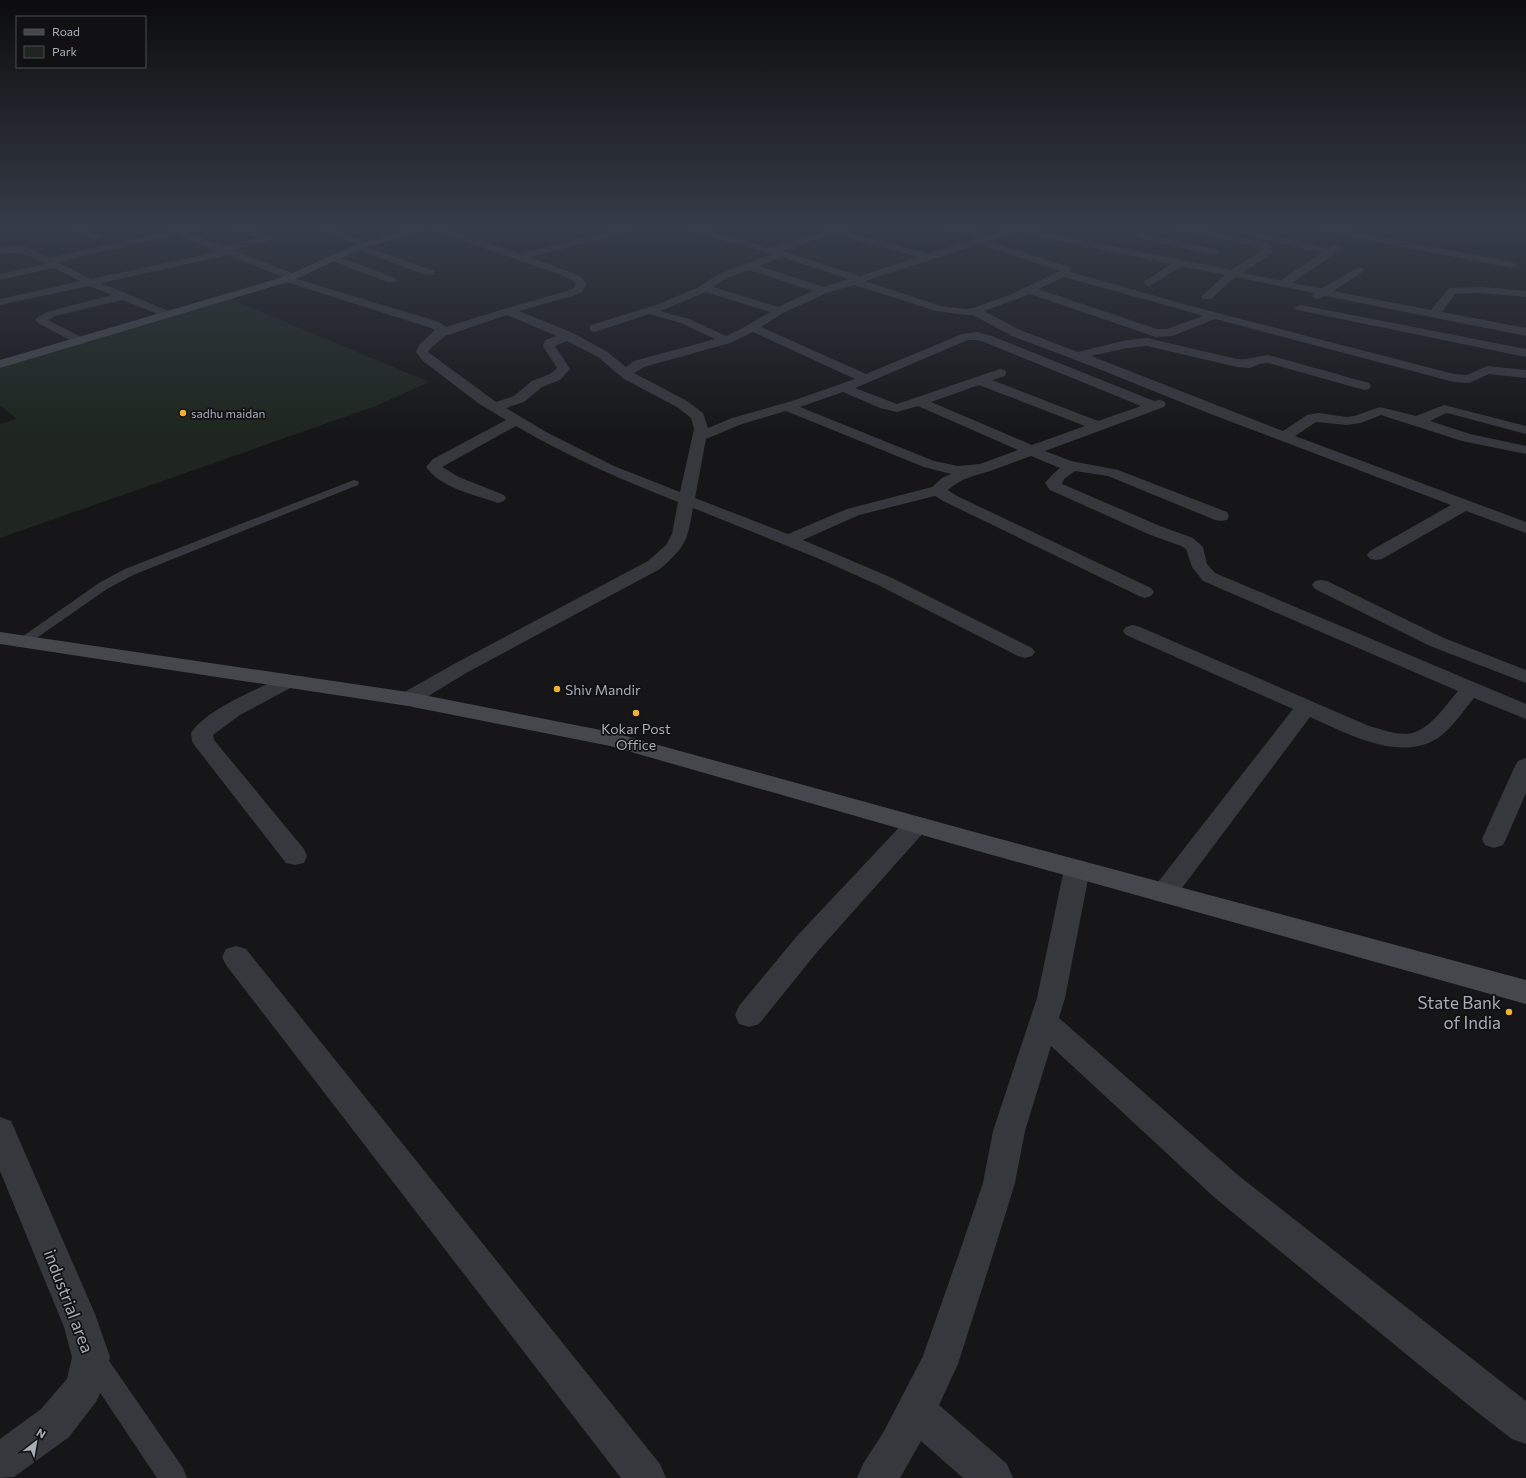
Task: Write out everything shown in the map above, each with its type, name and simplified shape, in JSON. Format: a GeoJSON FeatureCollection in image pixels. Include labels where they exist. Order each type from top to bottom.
{"type":"FeatureCollection","features":[{"type":"Feature","properties":{"kind":"main road"},"geometry":{"type":"LineString","coordinates":[[0,364],[225,297]]}},
{"type":"Feature","properties":{"kind":"main road"},"geometry":{"type":"LineString","coordinates":[[7,640],[408,699],[611,739],[916,825],[1526,992]]}},
{"type":"Feature","properties":{"kind":"street"},"geometry":{"type":"LineString","coordinates":[[0,302],[22,297]]}},
{"type":"Feature","properties":{"kind":"street"},"geometry":{"type":"LineString","coordinates":[[79,340],[42,321],[41,319],[51,314],[119,297]]}},
{"type":"Feature","properties":{"kind":"street"},"geometry":{"type":"LineString","coordinates":[[125,297],[167,314]]}},
{"type":"Feature","properties":{"kind":"street"},"geometry":{"type":"LineString","coordinates":[[350,297],[425,321],[441,329],[441,332]]}},
{"type":"Feature","properties":{"kind":"street"},"geometry":{"type":"LineString","coordinates":[[556,297],[441,332],[424,346],[422,352],[494,407],[544,436],[609,469],[788,540],[884,581],[1025,652]]}},
{"type":"Feature","properties":{"kind":"street"},"geometry":{"type":"LineString","coordinates":[[595,328],[649,311],[684,297]]}},
{"type":"Feature","properties":{"kind":"street"},"geometry":{"type":"LineString","coordinates":[[734,297],[779,311]]}},
{"type":"Feature","properties":{"kind":"street"},"geometry":{"type":"LineString","coordinates":[[626,373],[629,369],[639,364],[726,340],[745,332],[779,311],[810,297]]}},
{"type":"Feature","properties":{"kind":"street"},"geometry":{"type":"LineString","coordinates":[[907,297],[953,311],[975,310],[1011,297]]}},
{"type":"Feature","properties":{"kind":"street"},"geometry":{"type":"LineString","coordinates":[[1050,297],[1156,333],[1168,333],[1215,315]]}},
{"type":"Feature","properties":{"kind":"street"},"geometry":{"type":"LineString","coordinates":[[1150,297],[1464,379],[1487,370],[1526,374]]}},
{"type":"Feature","properties":{"kind":"street"},"geometry":{"type":"LineString","coordinates":[[1315,297],[1298,310],[1412,330],[1526,353]]}},
{"type":"Feature","properties":{"kind":"street"},"geometry":{"type":"LineString","coordinates":[[1347,297],[1526,332]]}},
{"type":"Feature","properties":{"kind":"street"},"geometry":{"type":"LineString","coordinates":[[1434,314],[1447,297]]}},
{"type":"Feature","properties":{"kind":"street"},"geometry":{"type":"LineString","coordinates":[[975,310],[1016,333],[1284,437],[1526,528]]}},
{"type":"Feature","properties":{"kind":"street"},"geometry":{"type":"LineString","coordinates":[[408,699],[461,668],[654,565],[673,548],[680,534],[700,436],[701,429],[698,416],[682,404],[629,376],[602,354],[569,336],[508,311]]}},
{"type":"Feature","properties":{"kind":"street"},"geometry":{"type":"LineString","coordinates":[[649,311],[685,321],[726,340]]}},
{"type":"Feature","properties":{"kind":"street"},"geometry":{"type":"LineString","coordinates":[[752,327],[866,379]]}},
{"type":"Feature","properties":{"kind":"street"},"geometry":{"type":"LineString","coordinates":[[1385,359],[1412,330]]}},
{"type":"Feature","properties":{"kind":"street"},"geometry":{"type":"LineString","coordinates":[[494,407],[519,399],[537,384],[555,377],[562,372],[564,369],[562,364],[549,346],[549,343],[569,336]]}},
{"type":"Feature","properties":{"kind":"street"},"geometry":{"type":"LineString","coordinates":[[700,436],[737,421],[787,407],[866,379],[966,337],[977,336],[1062,368],[1153,406]]}},
{"type":"Feature","properties":{"kind":"street"},"geometry":{"type":"LineString","coordinates":[[1077,356],[1127,344],[1147,342],[1173,347],[1237,364],[1250,364],[1268,358],[1364,386]]}},
{"type":"Feature","properties":{"kind":"street"},"geometry":{"type":"LineString","coordinates":[[842,387],[885,405],[898,408],[920,402],[1000,373]]}},
{"type":"Feature","properties":{"kind":"street"},"geometry":{"type":"LineString","coordinates":[[978,380],[1098,426]]}},
{"type":"Feature","properties":{"kind":"street"},"geometry":{"type":"LineString","coordinates":[[787,407],[929,464],[945,469],[971,470],[983,468],[1179,396]]}},
{"type":"Feature","properties":{"kind":"street"},"geometry":{"type":"LineString","coordinates":[[920,402],[1030,451],[1071,467],[1102,470],[1113,473],[1221,516]]}},
{"type":"Feature","properties":{"kind":"street"},"geometry":{"type":"LineString","coordinates":[[1418,422],[1444,409],[1526,430]]}},
{"type":"Feature","properties":{"kind":"street"},"geometry":{"type":"LineString","coordinates":[[1284,437],[1308,420],[1319,417],[1346,421],[1356,420],[1380,411],[1395,414],[1467,438],[1526,450]]}},
{"type":"Feature","properties":{"kind":"street"},"geometry":{"type":"LineString","coordinates":[[498,498],[452,479],[437,471],[434,467],[438,462],[517,420]]}},
{"type":"Feature","properties":{"kind":"street"},"geometry":{"type":"LineString","coordinates":[[1071,467],[1054,480],[1053,484],[1056,487],[1154,530],[1187,542],[1194,547],[1200,568],[1208,578],[1526,712]]}},
{"type":"Feature","properties":{"kind":"street"},"geometry":{"type":"LineString","coordinates":[[788,540],[853,512],[938,490],[948,481],[971,470]]}},
{"type":"Feature","properties":{"kind":"street"},"geometry":{"type":"LineString","coordinates":[[938,490],[949,498],[1145,592]]}},
{"type":"Feature","properties":{"kind":"street"},"geometry":{"type":"LineString","coordinates":[[1376,555],[1464,505]]}},
{"type":"Feature","properties":{"kind":"street"},"geometry":{"type":"LineString","coordinates":[[1320,585],[1437,642],[1526,677]]}},
{"type":"Feature","properties":{"kind":"street"},"geometry":{"type":"LineString","coordinates":[[1133,631],[1361,731],[1388,738],[1406,741],[1418,739],[1427,735],[1439,725],[1470,689]]}},
{"type":"Feature","properties":{"kind":"street"},"geometry":{"type":"LineString","coordinates":[[289,681],[225,715],[202,732],[203,741],[295,856]]}},
{"type":"Feature","properties":{"kind":"street"},"geometry":{"type":"LineString","coordinates":[[1164,893],[1306,707]]}},
{"type":"Feature","properties":{"kind":"street"},"geometry":{"type":"LineString","coordinates":[[1494,839],[1526,766]]}},
{"type":"Feature","properties":{"kind":"street"},"geometry":{"type":"LineString","coordinates":[[749,1015],[807,944],[916,825]]}},
{"type":"Feature","properties":{"kind":"street"},"geometry":{"type":"LineString","coordinates":[[877,1478],[897,1446],[939,1364],[978,1248],[999,1184],[1009,1132],[1051,998],[1077,869]]}},
{"type":"Feature","properties":{"kind":"street"},"geometry":{"type":"LineString","coordinates":[[236,957],[646,1478]]}},
{"type":"Feature","properties":{"kind":"street"},"geometry":{"type":"LineString","coordinates":[[1044,1022],[1227,1187],[1526,1425]]}},
{"type":"Feature","properties":{"kind":"street","name":"industrial area"},"geometry":{"type":"LineString","coordinates":[[0,1132],[82,1327],[92,1357],[83,1389],[56,1423],[0,1463]]}},
{"type":"Feature","properties":{"kind":"street"},"geometry":{"type":"LineString","coordinates":[[915,1410],[993,1478]]}},
{"type":"Feature","properties":{"kind":"lane"},"geometry":{"type":"LineString","coordinates":[[7,640],[129,572],[354,483]]}},
{"type":"Feature","properties":{"kind":"lane"},"geometry":{"type":"LineString","coordinates":[[92,1357],[173,1478]]}},
{"type":"Feature","properties":{"kind":"green space","name":"sadhu maidan"},"geometry":{"type":"Polygon","coordinates":[[[226,297],[429,382],[376,406],[0,538],[0,424],[17,419],[0,405],[0,368],[226,297]]]}},
{"type":"Feature","properties":{"kind":"place","name":"sadhu maidan"},"geometry":{"type":"Point","coordinates":[183,413]}},
{"type":"Feature","properties":{"kind":"place","name":"Shiv Mandir"},"geometry":{"type":"Point","coordinates":[557,689]}},
{"type":"Feature","properties":{"kind":"place","name":"Kokar Post Office"},"geometry":{"type":"Point","coordinates":[636,713]}},
{"type":"Feature","properties":{"kind":"place","name":"State Bank of India"},"geometry":{"type":"Point","coordinates":[1509,1012]}}]}
